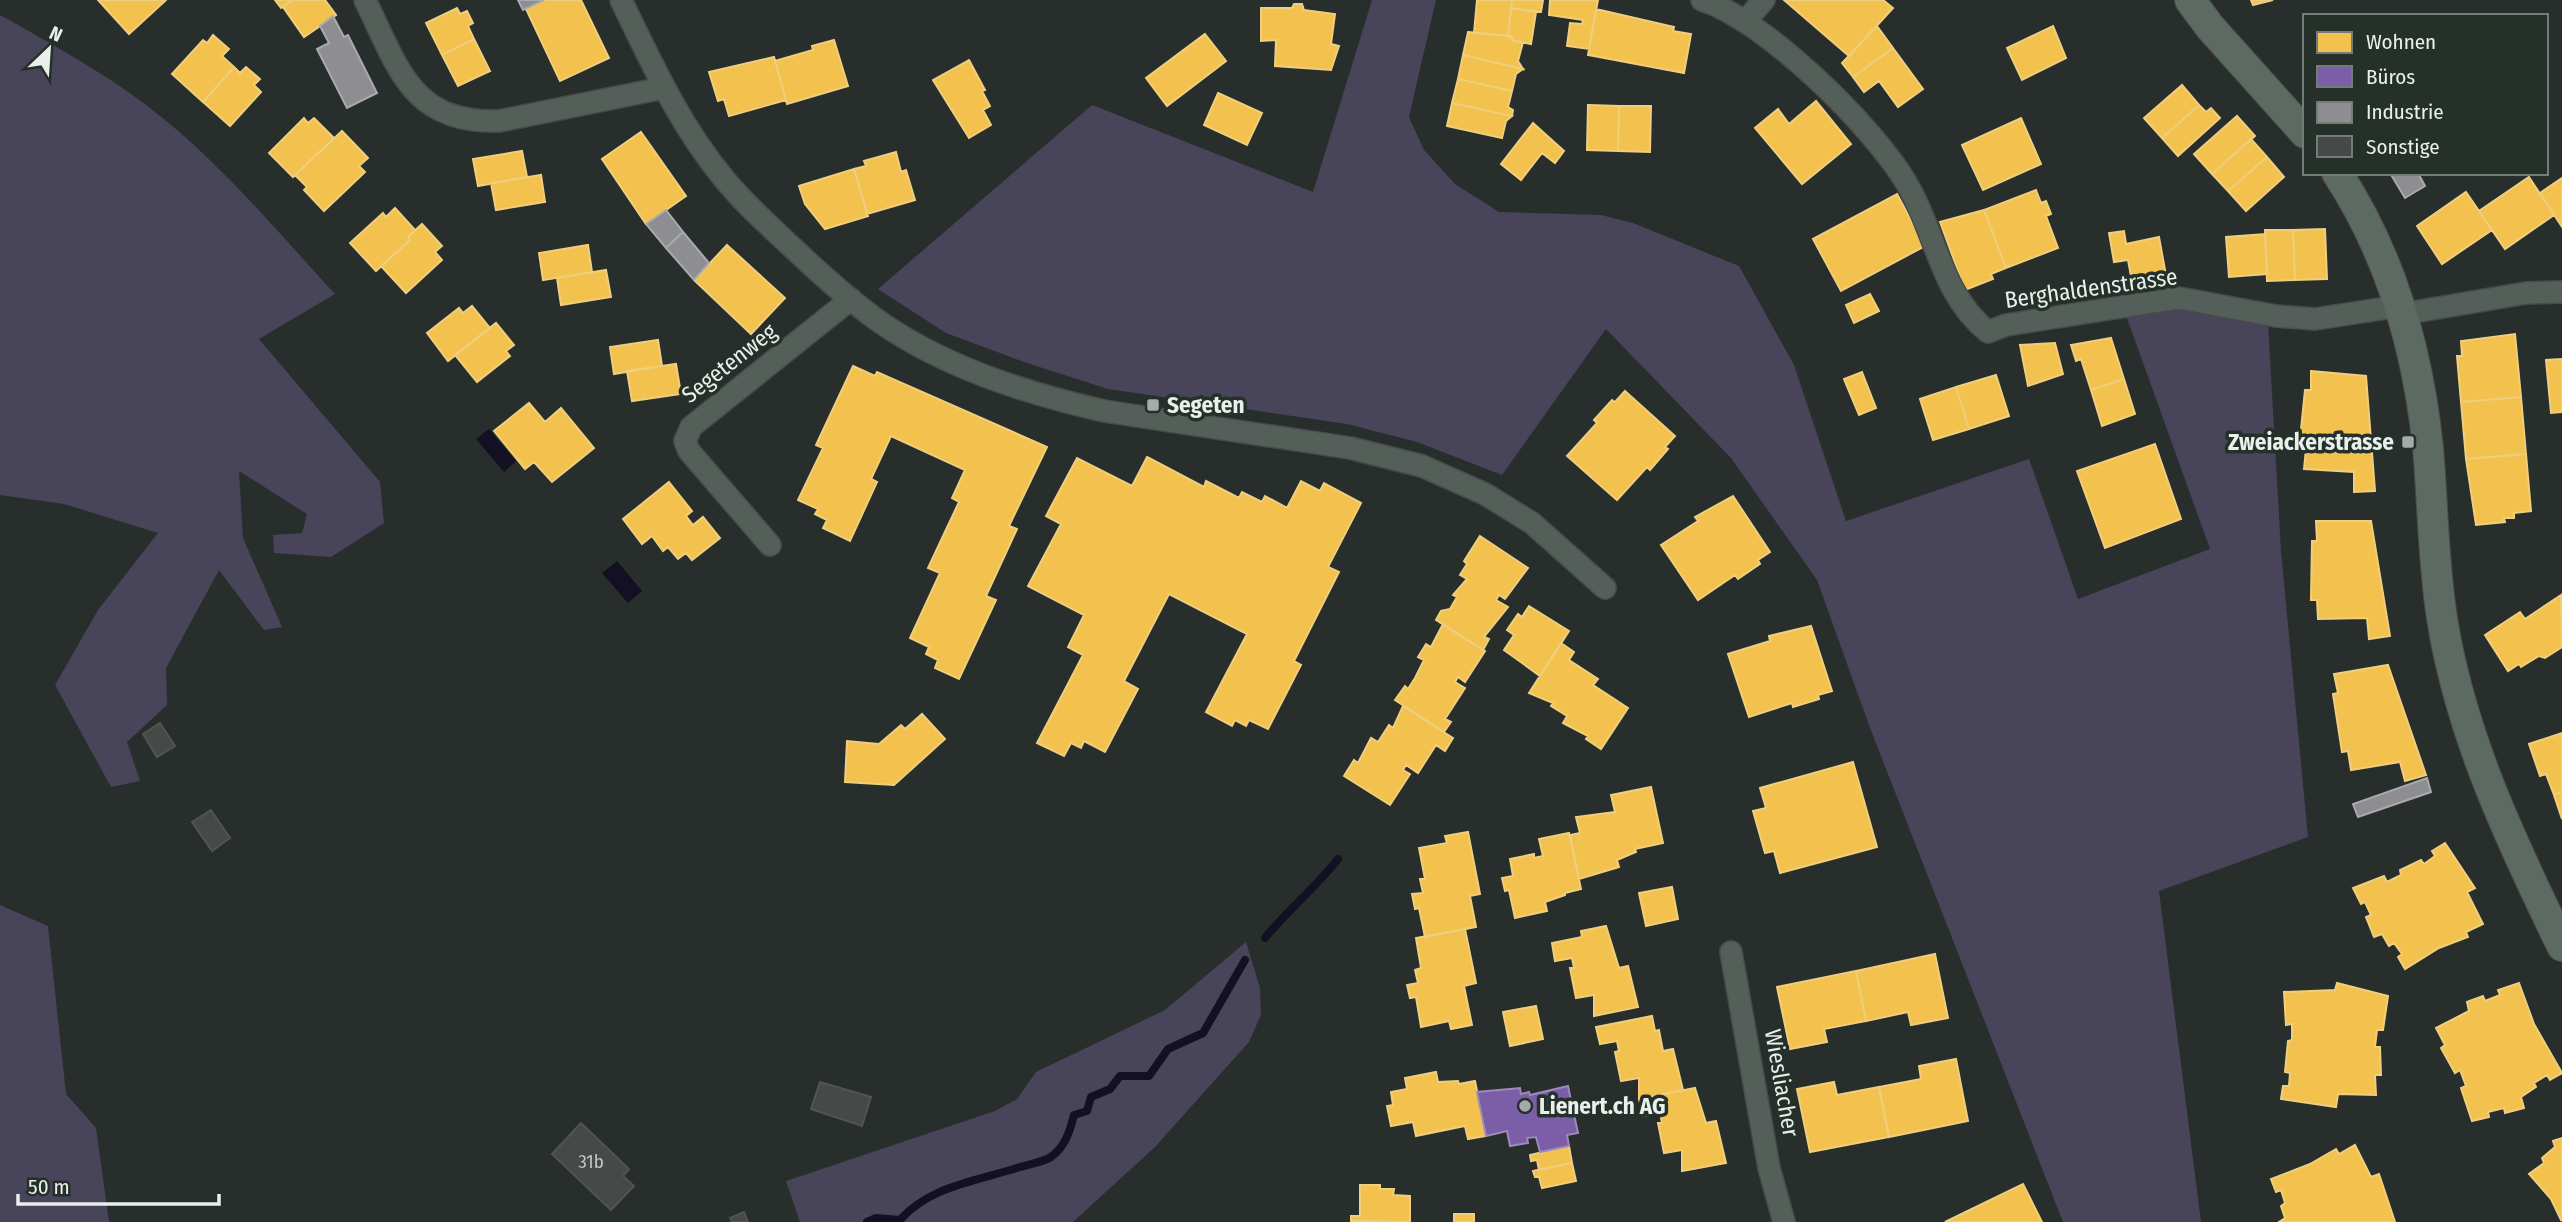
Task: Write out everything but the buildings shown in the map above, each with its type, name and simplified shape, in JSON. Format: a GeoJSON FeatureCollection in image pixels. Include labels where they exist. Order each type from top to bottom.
{"type":"FeatureCollection","features":[{"type":"Feature","properties":{"kind":"street"},"geometry":{"type":"LineString","coordinates":[[365,0],[398,67],[414,91],[434,109],[452,118],[473,122],[499,121],[663,88]]}},
{"type":"Feature","properties":{"kind":"street"},"geometry":{"type":"LineString","coordinates":[[621,0],[663,88],[724,179],[762,219],[850,299],[911,340],[1034,393],[1104,411],[1350,448],[1444,474],[1485,494],[1532,523],[1605,588]]}},
{"type":"Feature","properties":{"kind":"street","name":"Berghaldenstrasse"},"geometry":{"type":"LineString","coordinates":[[1702,0],[1720,6],[1745,22],[1828,88],[1878,144],[1908,184],[1956,299],[1970,318],[1988,332],[2006,325],[2179,298],[2276,316],[2315,318],[2401,310]]}},
{"type":"Feature","properties":{"kind":"street"},"geometry":{"type":"LineString","coordinates":[[1745,22],[1764,0]]}},
{"type":"Feature","properties":{"kind":"street"},"geometry":{"type":"LineString","coordinates":[[2190,0],[2210,27],[2303,131]]}},
{"type":"Feature","properties":{"kind":"street"},"geometry":{"type":"LineString","coordinates":[[2338,175],[2372,235],[2401,310],[2412,353],[2426,436],[2442,617],[2450,662],[2489,786],[2562,946]]}},
{"type":"Feature","properties":{"kind":"street"},"geometry":{"type":"LineString","coordinates":[[2401,310],[2525,293],[2562,292]]}},
{"type":"Feature","properties":{"kind":"street","name":"Segetenweg"},"geometry":{"type":"LineString","coordinates":[[770,545],[689,451],[685,441],[691,427],[850,299]]}},
{"type":"Feature","properties":{"kind":"street","name":"Wiesliacher"},"geometry":{"type":"LineString","coordinates":[[1731,952],[1769,1168],[1784,1222]]}},
{"type":"Feature","properties":{"kind":"shaded area"},"geometry":{"type":"Polygon","coordinates":[[[1372,0],[1436,0],[1409,117],[1424,150],[1455,184],[1499,212],[1601,215],[1633,223],[1739,266],[1794,365],[1846,521],[2029,459],[2078,599],[2210,549],[2124,310],[2179,306],[2268,323],[2281,551],[2308,837],[2159,891],[2201,1222],[2063,1222],[1870,728],[1817,580],[1731,458],[1606,329],[1502,475],[1417,442],[1347,424],[1108,389],[946,333],[878,289],[1092,105],[1313,192],[1372,0]]]}},
{"type":"Feature","properties":{"kind":"shaded area"},"geometry":{"type":"Polygon","coordinates":[[[0,15],[96,70],[150,108],[200,151],[247,197],[335,294],[259,339],[380,482],[384,523],[331,557],[274,553],[273,535],[302,533],[307,514],[239,471],[243,538],[282,627],[264,630],[219,570],[166,668],[167,705],[127,742],[140,781],[111,787],[55,685],[98,610],[158,533],[64,504],[0,495],[0,15]]]}},
{"type":"Feature","properties":{"kind":"shaded area"},"geometry":{"type":"Polygon","coordinates":[[[489,429],[516,461],[504,472],[476,439],[489,429]]]}},
{"type":"Feature","properties":{"kind":"shaded area"},"geometry":{"type":"Polygon","coordinates":[[[617,561],[642,591],[628,603],[602,573],[617,561]]]}},
{"type":"Feature","properties":{"kind":"shaded area"},"geometry":{"type":"Polygon","coordinates":[[[0,905],[48,926],[66,1094],[96,1128],[109,1222],[0,1222],[0,905]]]}},
{"type":"Feature","properties":{"kind":"shaded area"},"geometry":{"type":"Polygon","coordinates":[[[1246,942],[1260,988],[1261,1015],[1249,1042],[1155,1147],[1073,1222],[800,1222],[786,1181],[995,1111],[1017,1099],[1036,1072],[1165,1010],[1246,942]]]}},
{"type":"Feature","properties":{"kind":"waterway"},"geometry":{"type":"LineString","coordinates":[[1265,938],[1338,859]]}},
{"type":"Feature","properties":{"kind":"waterway"},"geometry":{"type":"LineString","coordinates":[[867,1222],[876,1218],[900,1220],[912,1208],[941,1192],[1051,1157],[1063,1144],[1074,1115],[1087,1111],[1091,1097],[1110,1089],[1120,1076],[1149,1076],[1168,1049],[1203,1033],[1245,960]]}},
{"type":"Feature","properties":{"kind":"place","name":"Segeten"},"geometry":{"type":"Point","coordinates":[1153,405]}},
{"type":"Feature","properties":{"kind":"place","name":"Zweiackerstrasse"},"geometry":{"type":"Point","coordinates":[2408,442]}},
{"type":"Feature","properties":{"kind":"place","name":"Lienert.ch AG"},"geometry":{"type":"Point","coordinates":[1525,1106]}}]}
